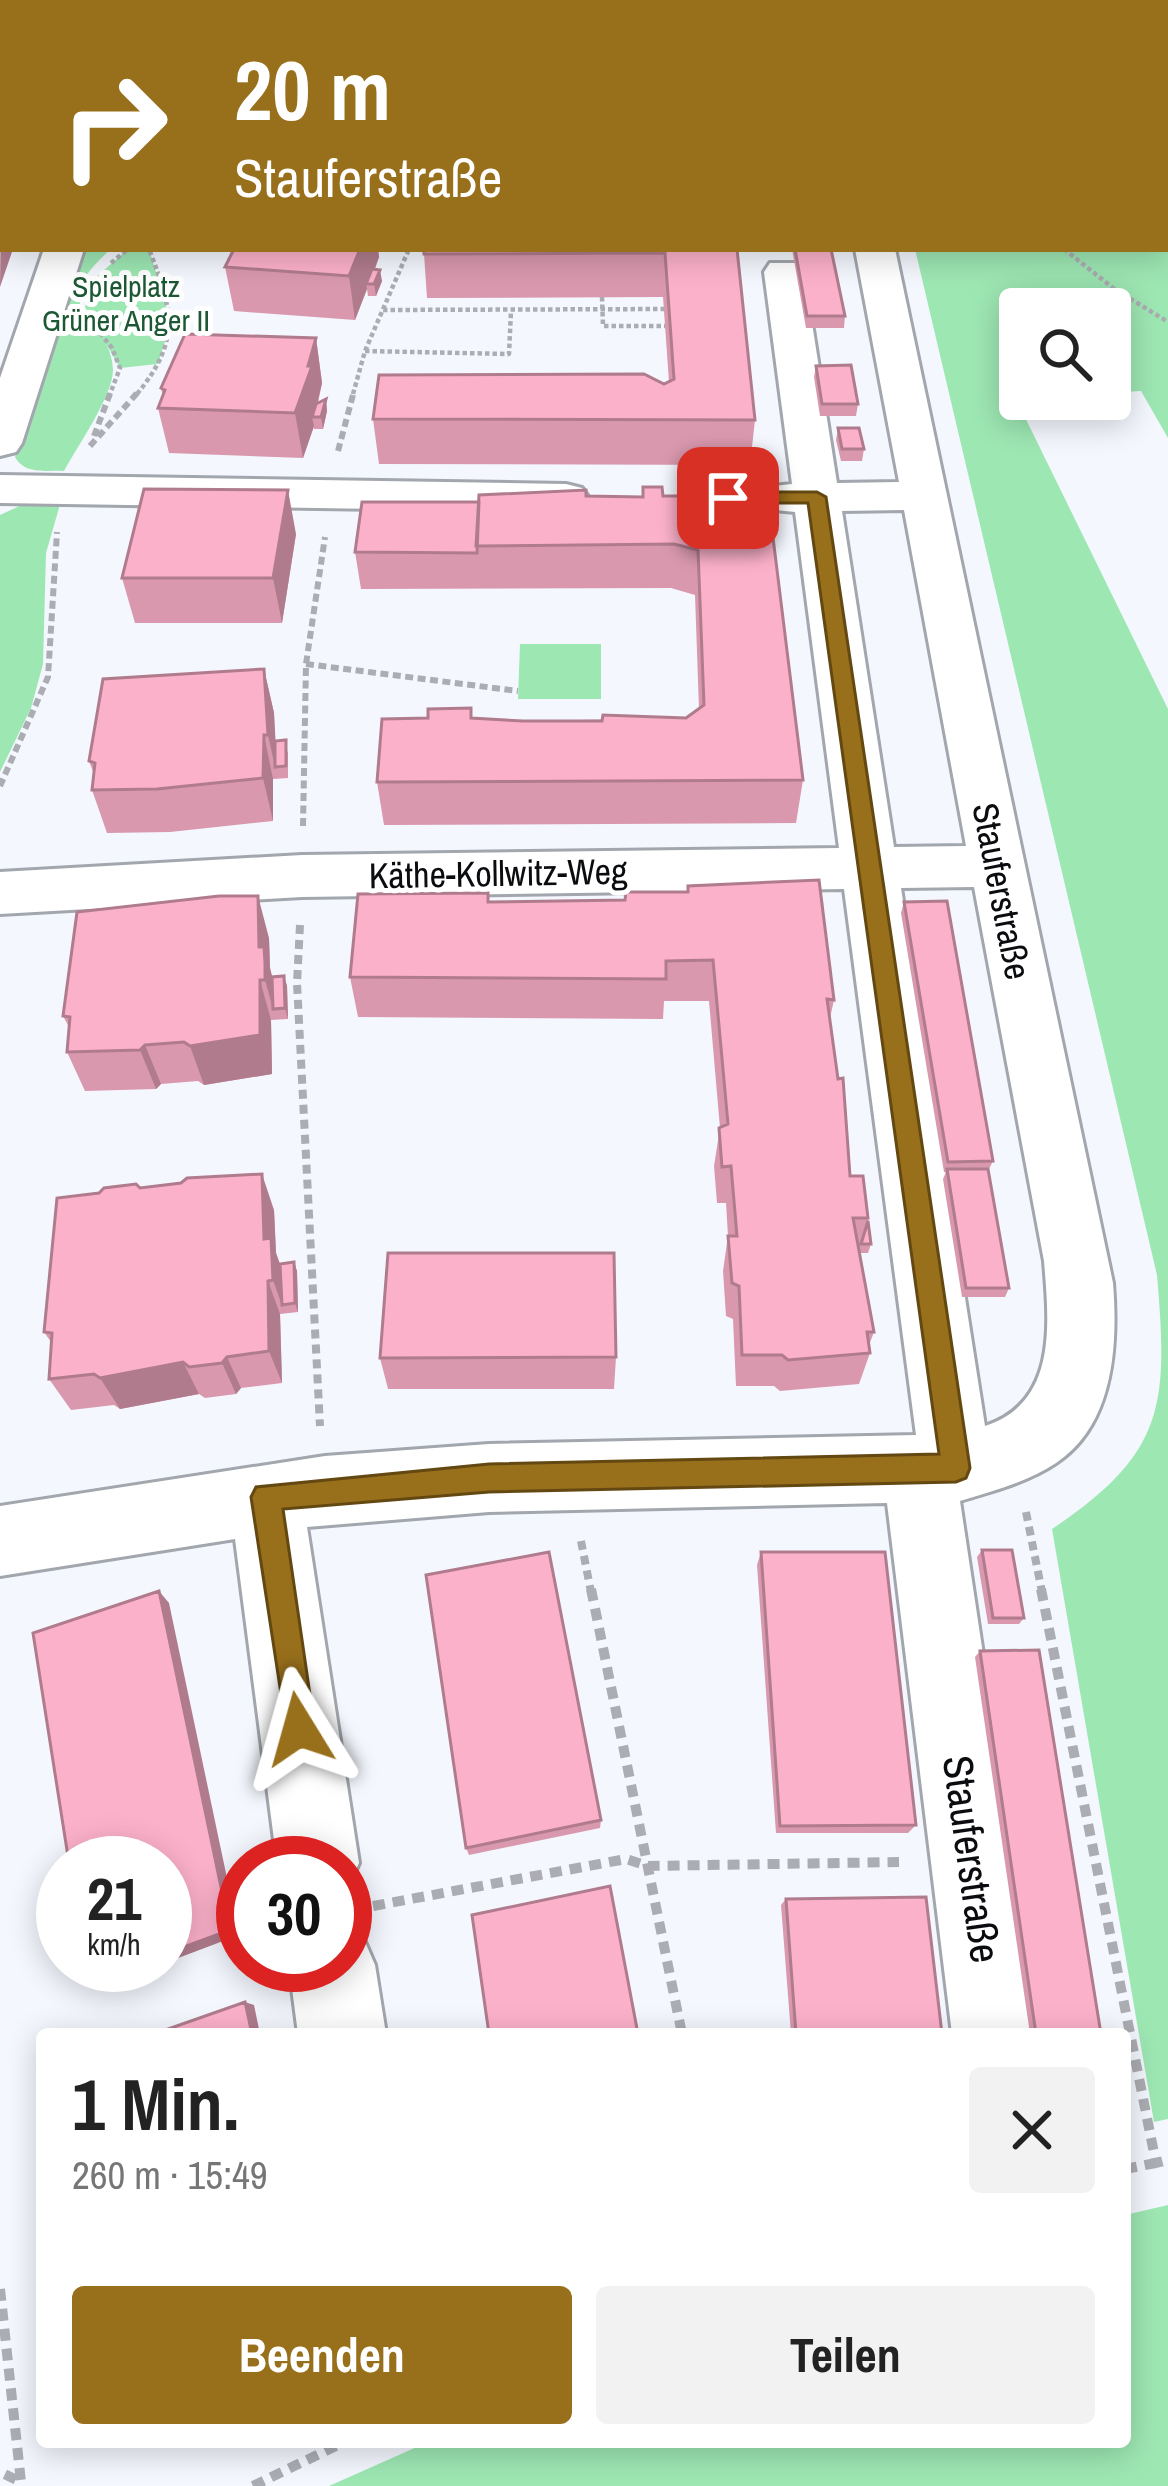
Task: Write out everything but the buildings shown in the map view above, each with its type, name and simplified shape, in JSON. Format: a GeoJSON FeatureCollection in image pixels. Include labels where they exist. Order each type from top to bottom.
{"type":"FeatureCollection","features":[{"type":"Feature","properties":{"kind":"street"},"geometry":{"type":"LineString","coordinates":[[2,430],[63,252]]}},
{"type":"Feature","properties":{"kind":"street","name":"Stauferstraße"},"geometry":{"type":"LineString","coordinates":[[876,252],[1077,1261],[1083,1315],[1080,1364],[1064,1403],[1042,1432],[961,1463]]}},
{"type":"Feature","properties":{"kind":"street","name":"Stauferstraße"},"geometry":{"type":"LineString","coordinates":[[784,272],[961,1463],[972,1861],[995,2028]]}},
{"type":"Feature","properties":{"kind":"street"},"geometry":{"type":"LineString","coordinates":[[0,489],[616,498]]}},
{"type":"Feature","properties":{"kind":"street"},"geometry":{"type":"LineString","coordinates":[[728,498],[924,496]]}},
{"type":"Feature","properties":{"kind":"street","name":"Käthe-Kollwitz-Weg"},"geometry":{"type":"LineString","coordinates":[[0,893],[302,876],[997,866]]}},
{"type":"Feature","properties":{"kind":"street"},"geometry":{"type":"LineString","coordinates":[[0,1541],[266,1497],[489,1478],[961,1463]]}},
{"type":"Feature","properties":{"kind":"street"},"geometry":{"type":"LineString","coordinates":[[266,1497],[314,1836]]}},
{"type":"Feature","properties":{"kind":"street"},"geometry":{"type":"LineString","coordinates":[[343,2028],[348,1992]]}},
{"type":"Feature","properties":{"kind":"path"},"geometry":{"type":"LineString","coordinates":[[105,268],[124,252]]}},
{"type":"Feature","properties":{"kind":"path"},"geometry":{"type":"LineString","coordinates":[[1068,252],[1113,288],[1168,322]]}},
{"type":"Feature","properties":{"kind":"path"},"geometry":{"type":"LineString","coordinates":[[602,297],[603,326],[674,326]]}},
{"type":"Feature","properties":{"kind":"path"},"geometry":{"type":"LineString","coordinates":[[85,308],[120,368],[89,447]]}},
{"type":"Feature","properties":{"kind":"path"},"geometry":{"type":"LineString","coordinates":[[383,310],[672,309]]}},
{"type":"Feature","properties":{"kind":"path"},"geometry":{"type":"LineString","coordinates":[[365,352],[508,354],[511,311]]}},
{"type":"Feature","properties":{"kind":"path"},"geometry":{"type":"LineString","coordinates":[[306,664],[518,691]]}},
{"type":"Feature","properties":{"kind":"path"},"geometry":{"type":"LineString","coordinates":[[961,1463],[1027,1514],[1162,2161],[1131,2169]]}},
{"type":"Feature","properties":{"kind":"path"},"geometry":{"type":"LineString","coordinates":[[579,1533],[681,2028]]}},
{"type":"Feature","properties":{"kind":"path"},"geometry":{"type":"LineString","coordinates":[[372,1930],[626,1859],[648,1866],[972,1861]]}},
{"type":"Feature","properties":{"kind":"path"},"geometry":{"type":"LineString","coordinates":[[0,2289],[24,2484]]}},
{"type":"Feature","properties":{"kind":"path"},"geometry":{"type":"LineString","coordinates":[[253,2486],[332,2448]]}},
{"type":"Feature","properties":{"kind":"path"},"geometry":{"type":"LineString","coordinates":[[0,2472],[24,2484]]}},
{"type":"Feature","properties":{"kind":"green space"},"geometry":{"type":"Polygon","coordinates":[[[79,252],[108,252],[90,270],[79,300],[109,350],[113,369],[101,406],[64,471],[30,469],[15,457],[79,252]]]}},
{"type":"Feature","properties":{"kind":"green space","name":"Spielplatz Grüner Anger II"},"geometry":{"type":"Polygon","coordinates":[[[125,252],[150,252],[171,322],[158,364],[120,368],[85,307],[94,279],[125,252]]]}},
{"type":"Feature","properties":{"kind":"green space"},"geometry":{"type":"Polygon","coordinates":[[[916,252],[1168,252],[1168,438],[1141,391],[1131,392],[1131,288],[999,288],[999,420],[1026,420],[1168,709],[1168,2119],[1154,2122],[1052,1529],[1090,1502],[1138,1449],[1159,1392],[1157,1275],[916,252]]]}},
{"type":"Feature","properties":{"kind":"green space"},"geometry":{"type":"Polygon","coordinates":[[[61,501],[46,553],[43,664],[31,708],[0,772],[0,515],[26,503],[61,501]]]}},
{"type":"Feature","properties":{"kind":"green space"},"geometry":{"type":"Polygon","coordinates":[[[520,644],[601,644],[601,699],[518,699],[520,644]]]}},
{"type":"Feature","properties":{"kind":"green space"},"geometry":{"type":"Polygon","coordinates":[[[1168,2205],[1168,2486],[329,2486],[414,2448],[1131,2448],[1131,2214],[1168,2205]]]}},
{"type":"Feature","properties":{"kind":"route"},"geometry":{"type":"LineString","coordinates":[[299,1729],[266,1497],[489,1478],[956,1468],[817,497],[728,498]]}}]}
